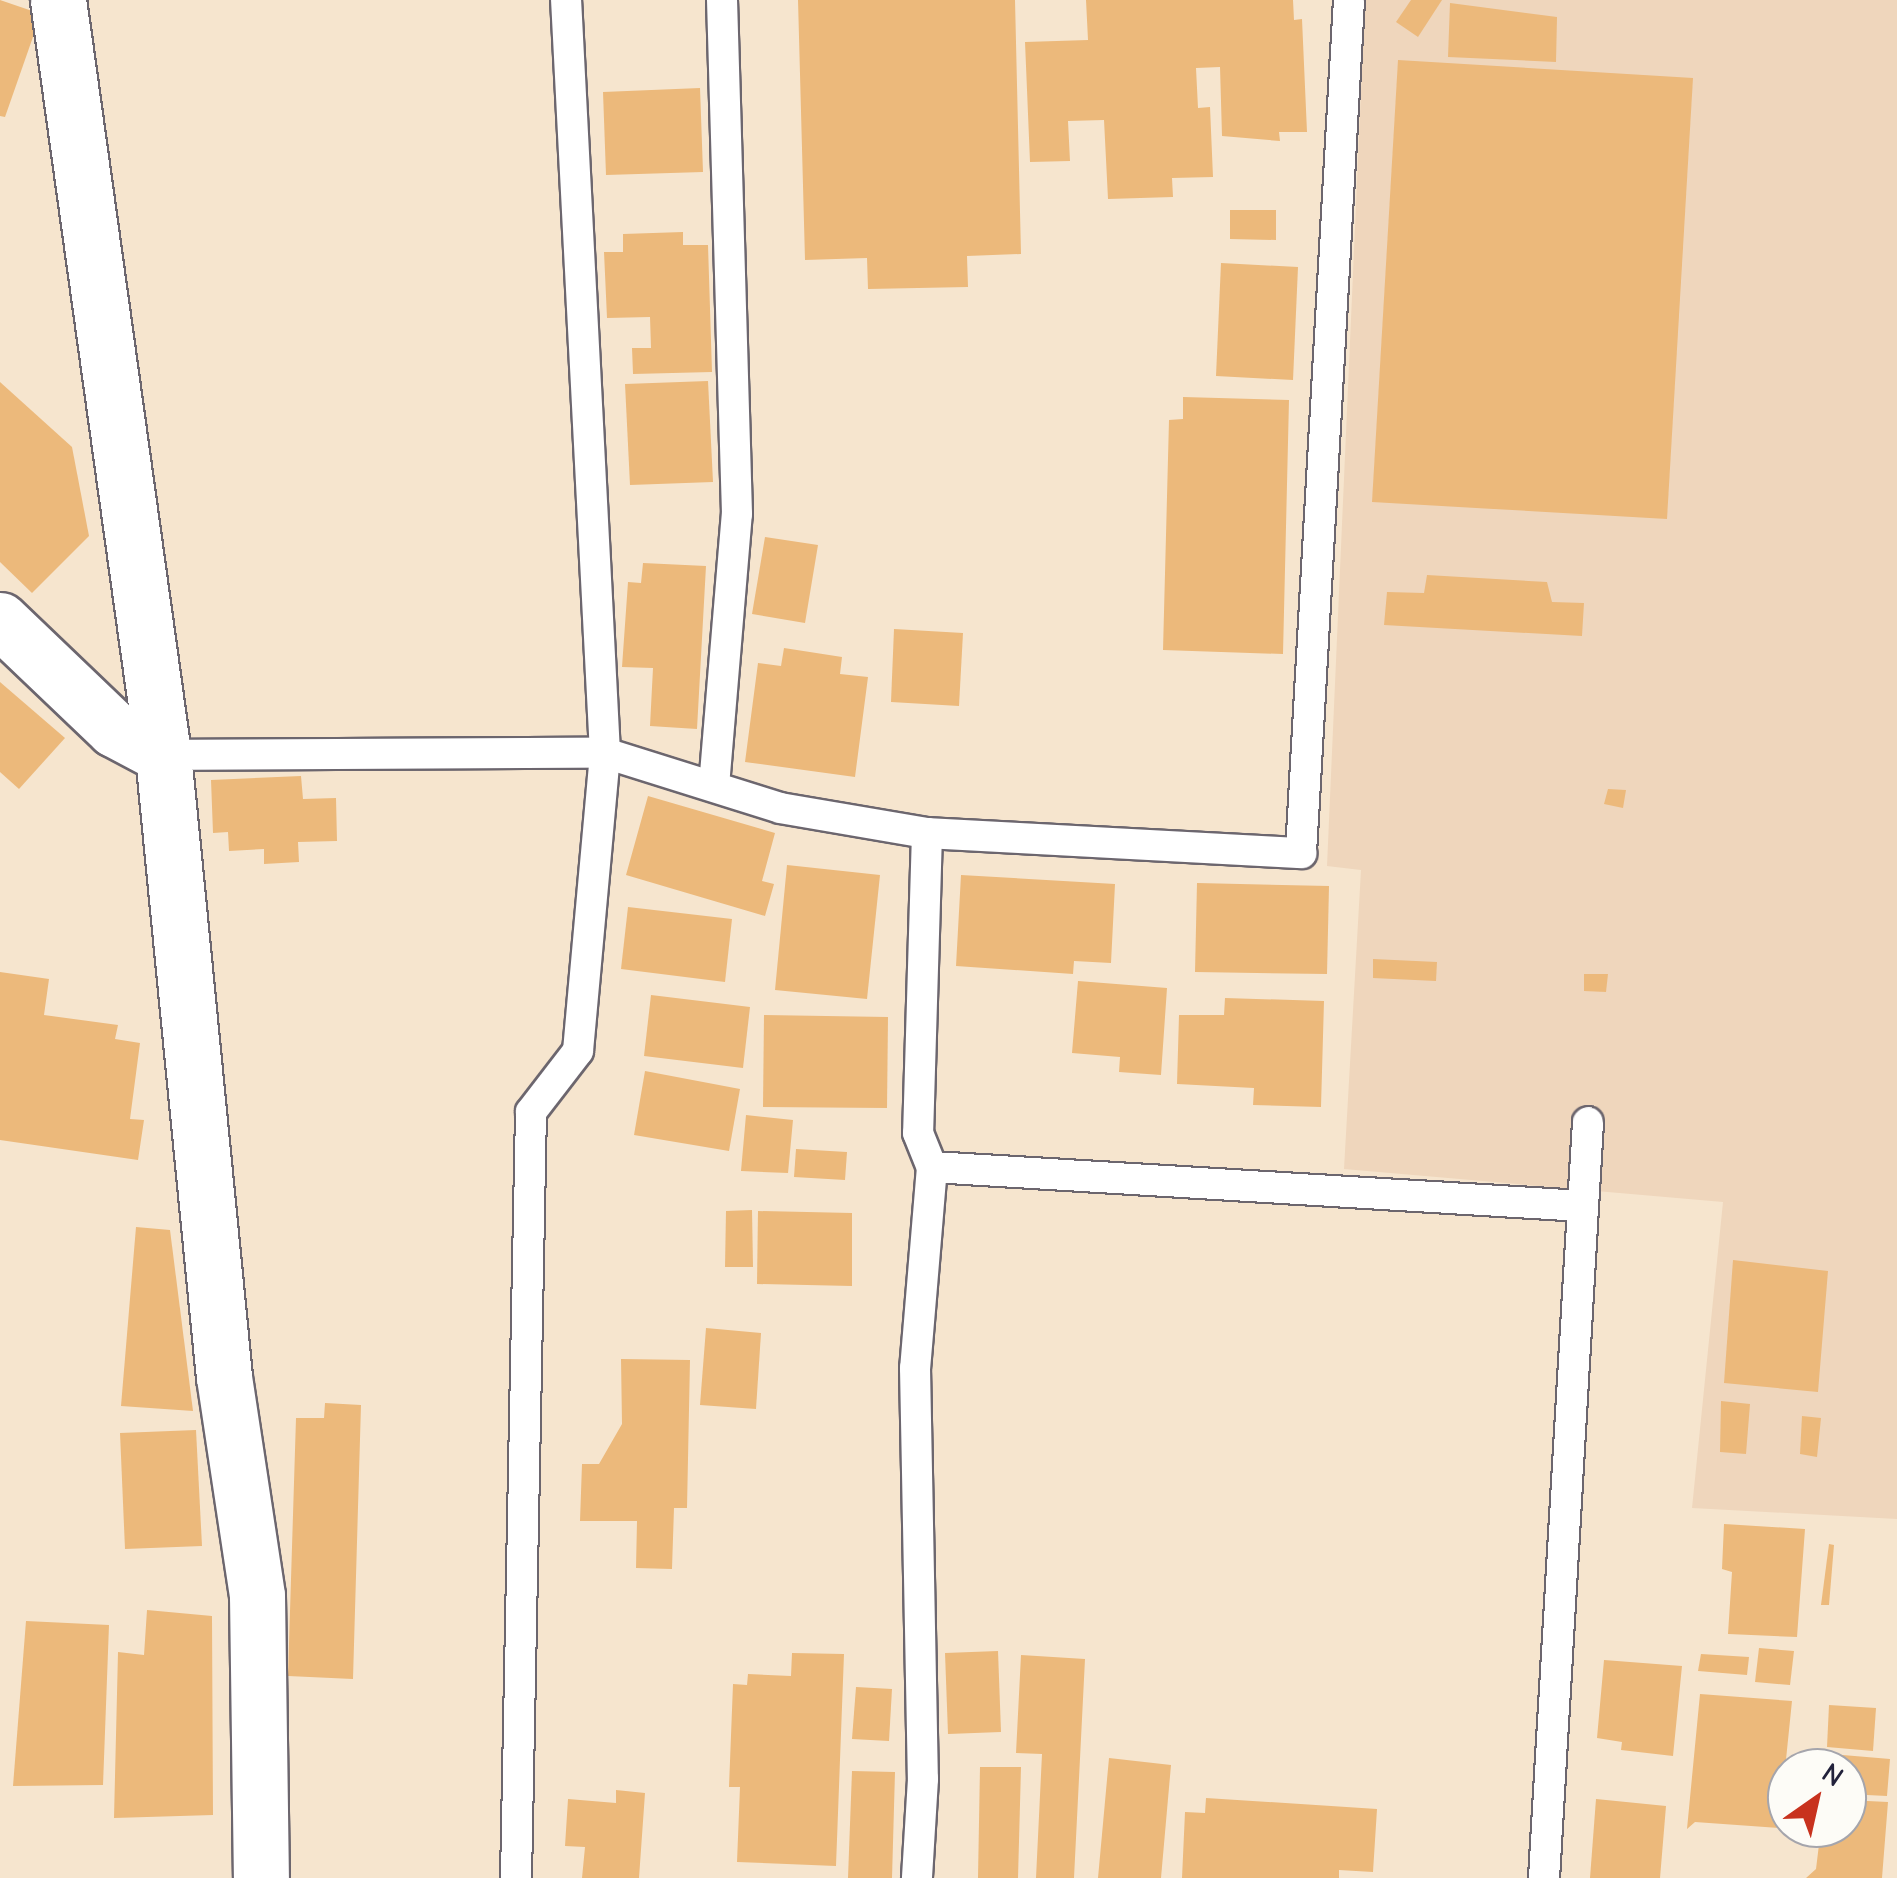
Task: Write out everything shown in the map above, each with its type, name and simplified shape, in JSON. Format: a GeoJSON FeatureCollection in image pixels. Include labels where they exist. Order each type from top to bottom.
{"type":"FeatureCollection","features":[{"type":"Feature","properties":{"kind":"street"},"geometry":{"type":"LineString","coordinates":[[58,0],[162,755],[224,1377],[257,1596],[261,1878]]}},
{"type":"Feature","properties":{"kind":"street"},"geometry":{"type":"LineString","coordinates":[[0,620],[114,729],[162,755]]}},
{"type":"Feature","properties":{"kind":"lane"},"geometry":{"type":"LineString","coordinates":[[516,1878],[531,1112],[578,1051],[605,754],[566,0]]}},
{"type":"Feature","properties":{"kind":"lane"},"geometry":{"type":"LineString","coordinates":[[714,786],[737,514],[722,0]]}},
{"type":"Feature","properties":{"kind":"lane"},"geometry":{"type":"LineString","coordinates":[[162,755],[302,750],[605,754],[780,808],[928,834],[1301,853],[1350,0]]}},
{"type":"Feature","properties":{"kind":"lane"},"geometry":{"type":"LineString","coordinates":[[917,1878],[923,1778],[915,1368],[932,1167],[918,1133],[928,834]]}},
{"type":"Feature","properties":{"kind":"lane"},"geometry":{"type":"LineString","coordinates":[[1544,1878],[1588,1122]]}},
{"type":"Feature","properties":{"kind":"lane"},"geometry":{"type":"LineString","coordinates":[[932,1167],[1583,1206]]}},
{"type":"Feature","properties":{"kind":"shaded area"},"geometry":{"type":"Polygon","coordinates":[[[1365,0],[1897,0],[1897,1519],[1692,1508],[1723,1202],[1344,1169],[1361,870],[1327,866],[1365,0]]]}},
{"type":"Feature","properties":{"kind":"building"},"geometry":{"type":"Polygon","coordinates":[[[0,0],[41,14],[5,117],[0,116],[0,0]]]}},
{"type":"Feature","properties":{"kind":"building"},"geometry":{"type":"Polygon","coordinates":[[[798,0],[1015,0],[1021,254],[967,256],[968,287],[868,289],[867,258],[805,260],[798,0]]]}},
{"type":"Feature","properties":{"kind":"building"},"geometry":{"type":"Polygon","coordinates":[[[1086,0],[1293,0],[1294,20],[1302,19],[1307,132],[1279,132],[1280,141],[1222,136],[1220,67],[1196,68],[1198,108],[1210,107],[1213,177],[1172,178],[1173,197],[1108,199],[1104,120],[1068,121],[1070,161],[1030,162],[1025,42],[1088,40],[1086,0]]]}},
{"type":"Feature","properties":{"kind":"building"},"geometry":{"type":"Polygon","coordinates":[[[1411,0],[1442,0],[1418,37],[1396,22],[1411,0]]]}},
{"type":"Feature","properties":{"kind":"building"},"geometry":{"type":"Polygon","coordinates":[[[1450,3],[1557,17],[1556,62],[1448,57],[1450,3]]]}},
{"type":"Feature","properties":{"kind":"building"},"geometry":{"type":"Polygon","coordinates":[[[1398,60],[1693,78],[1667,519],[1372,502],[1398,60]]]}},
{"type":"Feature","properties":{"kind":"building"},"geometry":{"type":"Polygon","coordinates":[[[700,88],[703,172],[606,175],[603,92],[700,88]]]}},
{"type":"Feature","properties":{"kind":"building"},"geometry":{"type":"Polygon","coordinates":[[[1230,210],[1276,210],[1276,240],[1230,239],[1230,210]]]}},
{"type":"Feature","properties":{"kind":"building"},"geometry":{"type":"Polygon","coordinates":[[[683,232],[683,245],[708,245],[712,372],[633,374],[632,348],[651,348],[650,317],[607,318],[604,252],[623,252],[623,234],[683,232]]]}},
{"type":"Feature","properties":{"kind":"building"},"geometry":{"type":"Polygon","coordinates":[[[1221,263],[1298,267],[1293,380],[1216,376],[1221,263]]]}},
{"type":"Feature","properties":{"kind":"building"},"geometry":{"type":"Polygon","coordinates":[[[708,381],[713,482],[630,485],[625,384],[708,381]]]}},
{"type":"Feature","properties":{"kind":"building"},"geometry":{"type":"Polygon","coordinates":[[[0,382],[72,447],[89,536],[32,593],[0,562],[0,382]]]}},
{"type":"Feature","properties":{"kind":"building"},"geometry":{"type":"Polygon","coordinates":[[[1183,397],[1289,400],[1283,654],[1163,650],[1169,420],[1183,419],[1183,397]]]}},
{"type":"Feature","properties":{"kind":"building"},"geometry":{"type":"Polygon","coordinates":[[[765,537],[818,545],[805,623],[752,614],[765,537]]]}},
{"type":"Feature","properties":{"kind":"building"},"geometry":{"type":"Polygon","coordinates":[[[643,563],[706,566],[697,729],[650,726],[653,668],[622,667],[628,582],[641,583],[643,563]]]}},
{"type":"Feature","properties":{"kind":"building"},"geometry":{"type":"Polygon","coordinates":[[[1427,575],[1547,582],[1552,602],[1584,603],[1582,636],[1384,625],[1387,592],[1424,593],[1427,575]]]}},
{"type":"Feature","properties":{"kind":"building"},"geometry":{"type":"Polygon","coordinates":[[[894,629],[963,633],[959,706],[891,702],[894,629]]]}},
{"type":"Feature","properties":{"kind":"building"},"geometry":{"type":"Polygon","coordinates":[[[784,648],[842,657],[840,674],[868,677],[855,777],[745,762],[758,663],[781,666],[784,648]]]}},
{"type":"Feature","properties":{"kind":"building"},"geometry":{"type":"Polygon","coordinates":[[[0,682],[65,738],[19,789],[0,772],[0,682]]]}},
{"type":"Feature","properties":{"kind":"building"},"geometry":{"type":"Polygon","coordinates":[[[301,776],[303,799],[336,798],[337,841],[298,842],[299,862],[264,864],[264,849],[229,851],[228,832],[213,833],[211,780],[301,776]]]}},
{"type":"Feature","properties":{"kind":"building"},"geometry":{"type":"Polygon","coordinates":[[[1608,789],[1626,790],[1623,808],[1604,804],[1608,789]]]}},
{"type":"Feature","properties":{"kind":"building"},"geometry":{"type":"Polygon","coordinates":[[[648,796],[775,833],[762,881],[774,884],[765,916],[626,875],[648,796]]]}},
{"type":"Feature","properties":{"kind":"building"},"geometry":{"type":"Polygon","coordinates":[[[787,865],[880,875],[867,999],[775,990],[787,865]]]}},
{"type":"Feature","properties":{"kind":"building"},"geometry":{"type":"Polygon","coordinates":[[[961,875],[1115,884],[1111,963],[1074,961],[1073,974],[956,966],[961,875]]]}},
{"type":"Feature","properties":{"kind":"building"},"geometry":{"type":"Polygon","coordinates":[[[1197,883],[1329,886],[1327,974],[1195,972],[1197,883]]]}},
{"type":"Feature","properties":{"kind":"building"},"geometry":{"type":"Polygon","coordinates":[[[628,907],[732,919],[725,982],[621,969],[628,907]]]}},
{"type":"Feature","properties":{"kind":"building"},"geometry":{"type":"Polygon","coordinates":[[[1373,959],[1437,962],[1436,981],[1373,978],[1373,959]]]}},
{"type":"Feature","properties":{"kind":"building"},"geometry":{"type":"Polygon","coordinates":[[[0,972],[49,979],[44,1015],[118,1025],[115,1039],[140,1043],[130,1119],[144,1120],[138,1160],[0,1140],[0,972]]]}},
{"type":"Feature","properties":{"kind":"building"},"geometry":{"type":"Polygon","coordinates":[[[1584,974],[1608,974],[1606,992],[1584,991],[1584,974]]]}},
{"type":"Feature","properties":{"kind":"building"},"geometry":{"type":"Polygon","coordinates":[[[1078,981],[1167,988],[1161,1075],[1119,1072],[1120,1057],[1072,1053],[1078,981]]]}},
{"type":"Feature","properties":{"kind":"building"},"geometry":{"type":"Polygon","coordinates":[[[651,995],[750,1007],[743,1068],[644,1056],[651,995]]]}},
{"type":"Feature","properties":{"kind":"building"},"geometry":{"type":"Polygon","coordinates":[[[1225,998],[1324,1001],[1321,1107],[1253,1105],[1254,1088],[1177,1084],[1179,1015],[1224,1015],[1225,998]]]}},
{"type":"Feature","properties":{"kind":"building"},"geometry":{"type":"Polygon","coordinates":[[[764,1015],[888,1017],[887,1108],[763,1107],[764,1015]]]}},
{"type":"Feature","properties":{"kind":"building"},"geometry":{"type":"Polygon","coordinates":[[[645,1071],[740,1089],[729,1151],[634,1135],[645,1071]]]}},
{"type":"Feature","properties":{"kind":"building"},"geometry":{"type":"Polygon","coordinates":[[[746,1115],[793,1120],[788,1173],[741,1171],[746,1115]]]}},
{"type":"Feature","properties":{"kind":"building"},"geometry":{"type":"Polygon","coordinates":[[[796,1149],[847,1152],[845,1180],[794,1177],[796,1149]]]}},
{"type":"Feature","properties":{"kind":"building"},"geometry":{"type":"Polygon","coordinates":[[[752,1210],[753,1267],[725,1267],[726,1211],[752,1210]]]}},
{"type":"Feature","properties":{"kind":"building"},"geometry":{"type":"Polygon","coordinates":[[[758,1211],[852,1213],[852,1286],[757,1284],[758,1211]]]}},
{"type":"Feature","properties":{"kind":"building"},"geometry":{"type":"Polygon","coordinates":[[[136,1227],[170,1230],[193,1411],[121,1406],[136,1227]]]}},
{"type":"Feature","properties":{"kind":"building"},"geometry":{"type":"Polygon","coordinates":[[[1733,1260],[1828,1271],[1818,1392],[1724,1383],[1733,1260]]]}},
{"type":"Feature","properties":{"kind":"building"},"geometry":{"type":"Polygon","coordinates":[[[706,1328],[761,1333],[756,1409],[700,1405],[706,1328]]]}},
{"type":"Feature","properties":{"kind":"building"},"geometry":{"type":"Polygon","coordinates":[[[621,1359],[690,1360],[687,1508],[674,1508],[672,1569],[636,1568],[637,1521],[580,1521],[582,1464],[599,1464],[622,1424],[621,1359]]]}},
{"type":"Feature","properties":{"kind":"building"},"geometry":{"type":"Polygon","coordinates":[[[1721,1401],[1750,1404],[1746,1454],[1720,1452],[1721,1401]]]}},
{"type":"Feature","properties":{"kind":"building"},"geometry":{"type":"Polygon","coordinates":[[[325,1403],[361,1405],[353,1679],[288,1676],[296,1418],[324,1418],[325,1403]]]}},
{"type":"Feature","properties":{"kind":"building"},"geometry":{"type":"Polygon","coordinates":[[[1802,1416],[1821,1418],[1817,1457],[1800,1454],[1802,1416]]]}},
{"type":"Feature","properties":{"kind":"building"},"geometry":{"type":"Polygon","coordinates":[[[196,1430],[202,1546],[125,1549],[120,1433],[196,1430]]]}},
{"type":"Feature","properties":{"kind":"building"},"geometry":{"type":"Polygon","coordinates":[[[1724,1524],[1805,1529],[1797,1637],[1728,1634],[1732,1572],[1722,1569],[1724,1524]]]}},
{"type":"Feature","properties":{"kind":"building"},"geometry":{"type":"Polygon","coordinates":[[[1829,1544],[1834,1545],[1829,1605],[1821,1605],[1829,1544]]]}},
{"type":"Feature","properties":{"kind":"building"},"geometry":{"type":"Polygon","coordinates":[[[147,1610],[212,1616],[213,1815],[114,1818],[118,1652],[144,1655],[147,1610]]]}},
{"type":"Feature","properties":{"kind":"building"},"geometry":{"type":"Polygon","coordinates":[[[26,1621],[109,1625],[103,1785],[13,1786],[26,1621]]]}},
{"type":"Feature","properties":{"kind":"building"},"geometry":{"type":"Polygon","coordinates":[[[1759,1648],[1794,1651],[1790,1685],[1755,1682],[1759,1648]]]}},
{"type":"Feature","properties":{"kind":"building"},"geometry":{"type":"Polygon","coordinates":[[[998,1651],[1001,1732],[948,1734],[945,1653],[998,1651]]]}},
{"type":"Feature","properties":{"kind":"building"},"geometry":{"type":"Polygon","coordinates":[[[792,1653],[844,1654],[836,1866],[737,1862],[740,1787],[729,1787],[733,1684],[747,1685],[748,1674],[791,1676],[792,1653]]]}},
{"type":"Feature","properties":{"kind":"building"},"geometry":{"type":"Polygon","coordinates":[[[1701,1654],[1749,1657],[1747,1675],[1698,1671],[1701,1654]]]}},
{"type":"Feature","properties":{"kind":"building"},"geometry":{"type":"Polygon","coordinates":[[[1021,1655],[1085,1659],[1074,1878],[1036,1878],[1042,1754],[1016,1753],[1021,1655]]]}},
{"type":"Feature","properties":{"kind":"building"},"geometry":{"type":"Polygon","coordinates":[[[1604,1660],[1682,1666],[1673,1756],[1621,1750],[1622,1742],[1597,1738],[1604,1660]]]}},
{"type":"Feature","properties":{"kind":"building"},"geometry":{"type":"Polygon","coordinates":[[[856,1687],[892,1689],[889,1741],[852,1739],[856,1687]]]}},
{"type":"Feature","properties":{"kind":"building"},"geometry":{"type":"Polygon","coordinates":[[[1700,1694],[1792,1701],[1787,1748],[1767,1748],[1767,1827],[1695,1822],[1687,1829],[1700,1694]]]}},
{"type":"Feature","properties":{"kind":"building"},"geometry":{"type":"Polygon","coordinates":[[[1829,1705],[1876,1708],[1873,1751],[1827,1747],[1829,1705]]]}},
{"type":"Feature","properties":{"kind":"building"},"geometry":{"type":"Polygon","coordinates":[[[1867,1757],[1890,1759],[1887,1796],[1867,1795],[1867,1757]]]}},
{"type":"Feature","properties":{"kind":"building"},"geometry":{"type":"Polygon","coordinates":[[[1109,1758],[1171,1765],[1161,1878],[1098,1878],[1109,1758]]]}},
{"type":"Feature","properties":{"kind":"building"},"geometry":{"type":"Polygon","coordinates":[[[980,1767],[1021,1767],[1018,1878],[978,1878],[980,1767]]]}},
{"type":"Feature","properties":{"kind":"building"},"geometry":{"type":"Polygon","coordinates":[[[852,1771],[895,1772],[892,1878],[848,1878],[852,1771]]]}},
{"type":"Feature","properties":{"kind":"building"},"geometry":{"type":"Polygon","coordinates":[[[616,1790],[645,1793],[639,1878],[582,1878],[585,1847],[565,1846],[568,1799],[616,1803],[616,1790]]]}},
{"type":"Feature","properties":{"kind":"building"},"geometry":{"type":"Polygon","coordinates":[[[1206,1798],[1377,1809],[1373,1872],[1339,1870],[1339,1878],[1182,1878],[1185,1812],[1205,1813],[1206,1798]]]}},
{"type":"Feature","properties":{"kind":"building"},"geometry":{"type":"Polygon","coordinates":[[[1596,1799],[1666,1806],[1660,1878],[1590,1878],[1596,1799]]]}},
{"type":"Feature","properties":{"kind":"building"},"geometry":{"type":"Polygon","coordinates":[[[1867,1801],[1888,1802],[1882,1878],[1806,1878],[1816,1869],[1819,1848],[1867,1848],[1867,1801]]]}}]}
